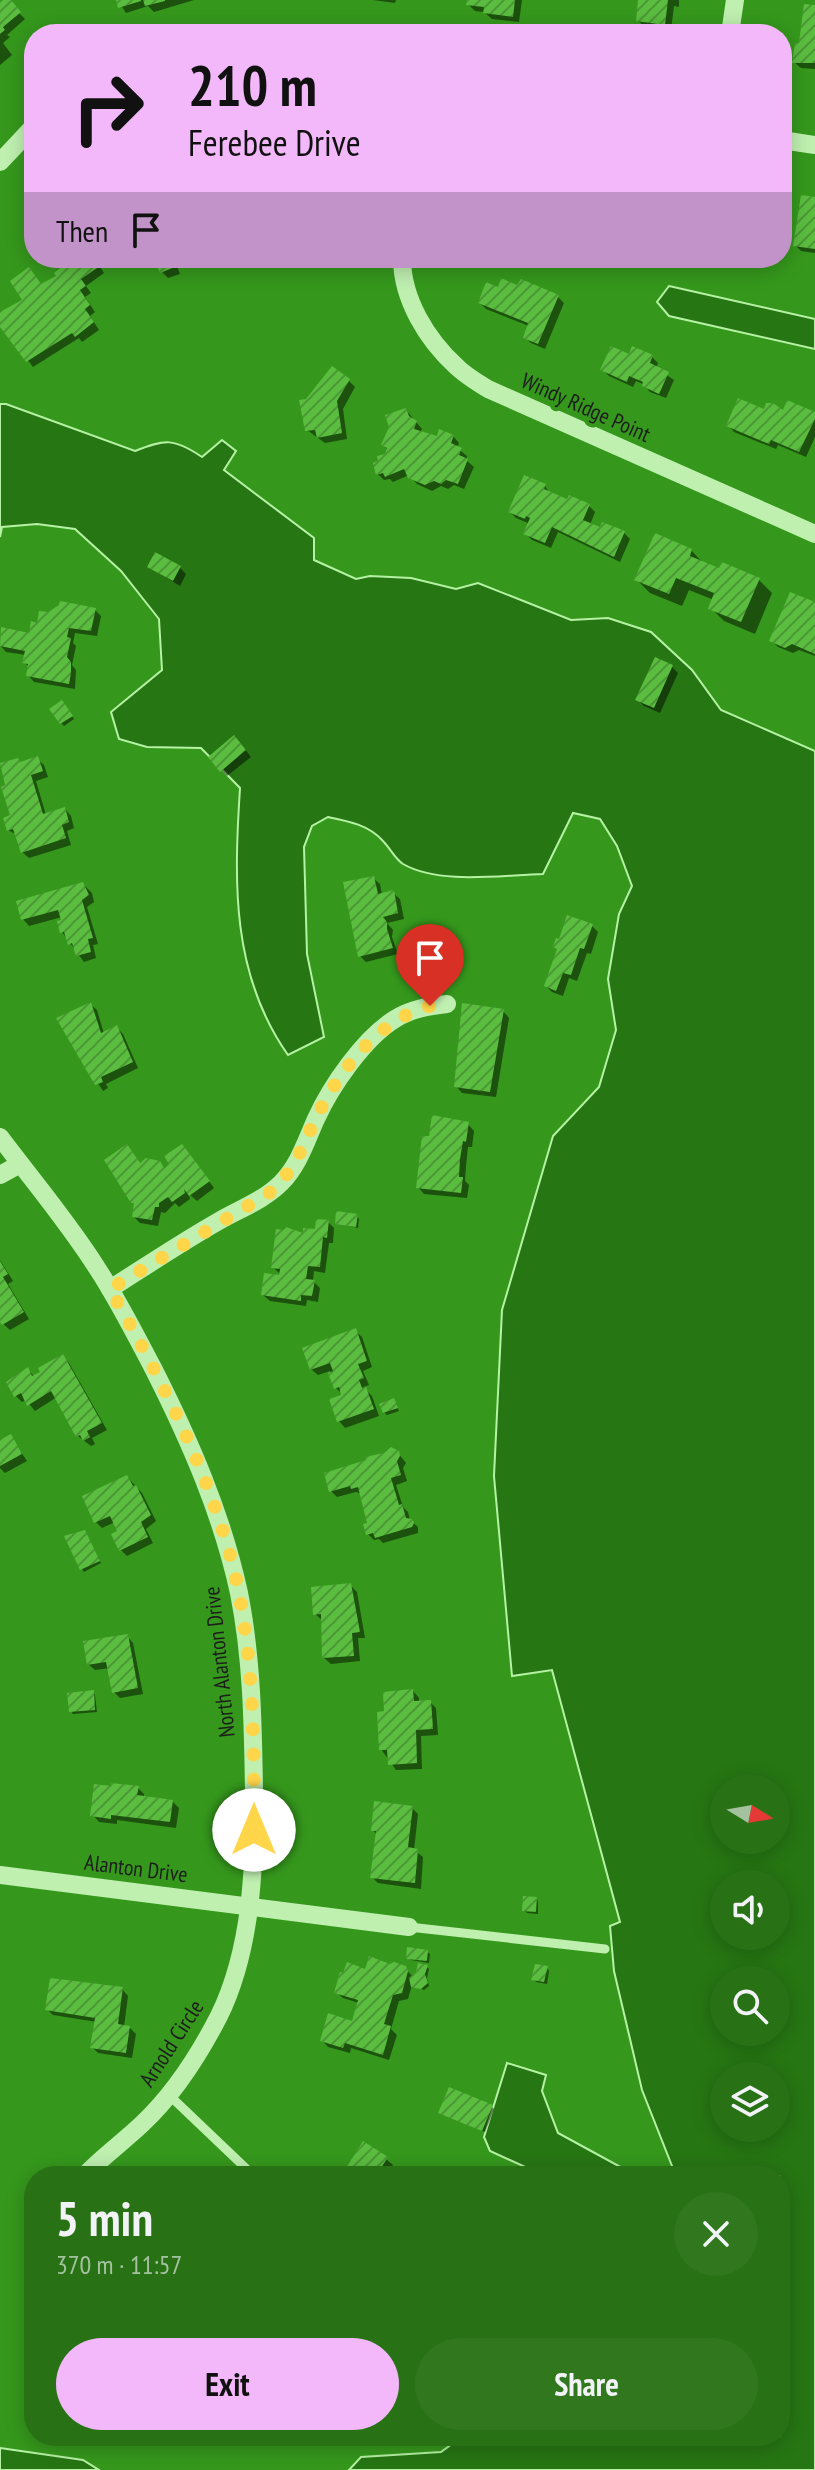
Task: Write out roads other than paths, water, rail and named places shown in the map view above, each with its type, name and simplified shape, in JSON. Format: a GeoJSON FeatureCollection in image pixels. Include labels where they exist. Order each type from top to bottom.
{"type":"FeatureCollection","features":[{"type":"Feature","properties":{"kind":"street"},"geometry":{"type":"LineString","coordinates":[[731,24],[735,0]]}},
{"type":"Feature","properties":{"kind":"street"},"geometry":{"type":"LineString","coordinates":[[0,162],[24,137]]}},
{"type":"Feature","properties":{"kind":"street"},"geometry":{"type":"LineString","coordinates":[[792,142],[815,145]]}},
{"type":"Feature","properties":{"kind":"street","name":"Windy Ridge Point"},"geometry":{"type":"LineString","coordinates":[[403,268],[412,306],[429,334],[458,368],[488,389],[815,534]]}},
{"type":"Feature","properties":{"kind":"street"},"geometry":{"type":"LineString","coordinates":[[110,1289],[280,1184],[300,1158],[317,1116],[332,1091],[379,1031],[414,1010],[447,1004]]}},
{"type":"Feature","properties":{"kind":"street","name":"North Alanton Drive"},"geometry":{"type":"LineString","coordinates":[[0,1137],[64,1219],[110,1289],[179,1420],[206,1486],[238,1590],[249,1677],[254,1830],[248,1907]]}},
{"type":"Feature","properties":{"kind":"street"},"geometry":{"type":"LineString","coordinates":[[0,1175],[20,1164]]}},
{"type":"Feature","properties":{"kind":"street","name":"Alanton Drive"},"geometry":{"type":"LineString","coordinates":[[0,1875],[409,1927]]}},
{"type":"Feature","properties":{"kind":"street","name":"Arnold Circle"},"geometry":{"type":"LineString","coordinates":[[94,2166],[169,2095],[195,2059],[224,2003],[241,1949],[248,1907]]}},
{"type":"Feature","properties":{"kind":"lane"},"geometry":{"type":"LineString","coordinates":[[409,1927],[605,1949]]}},
{"type":"Feature","properties":{"kind":"lane"},"geometry":{"type":"LineString","coordinates":[[169,2095],[244,2166]]}}]}
